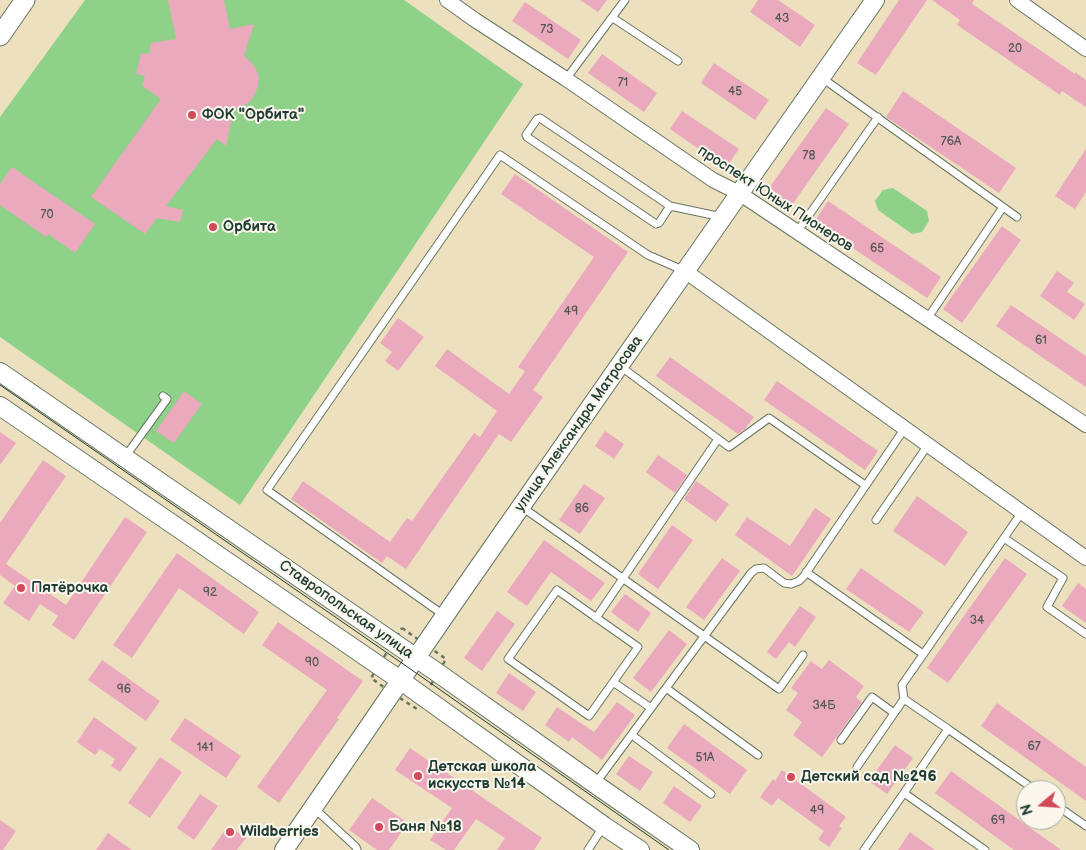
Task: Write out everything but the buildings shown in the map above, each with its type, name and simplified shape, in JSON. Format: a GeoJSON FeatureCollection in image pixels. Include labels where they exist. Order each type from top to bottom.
{"type":"FeatureCollection","features":[{"type":"Feature","properties":{"kind":"main road"},"geometry":{"type":"LineString","coordinates":[[0,36],[25,0]]}},
{"type":"Feature","properties":{"kind":"street","name":"проспект Юных Пионеров"},"geometry":{"type":"LineString","coordinates":[[447,0],[713,180],[739,193],[1086,425]]}},
{"type":"Feature","properties":{"kind":"street","name":"улица Александра Матросова"},"geometry":{"type":"LineString","coordinates":[[284,850],[444,616],[876,0]]}},
{"type":"Feature","properties":{"kind":"street"},"geometry":{"type":"LineString","coordinates":[[1017,0],[1086,49]]}},
{"type":"Feature","properties":{"kind":"street"},"geometry":{"type":"LineString","coordinates":[[685,271],[1086,558]]}},
{"type":"Feature","properties":{"kind":"street","name":"Ставропольская улица"},"geometry":{"type":"LineString","coordinates":[[0,372],[690,850]]}},
{"type":"Feature","properties":{"kind":"street","name":"Ставропольская улица"},"geometry":{"type":"LineString","coordinates":[[0,406],[400,680],[640,850]]}},
{"type":"Feature","properties":{"kind":"lane"},"geometry":{"type":"LineString","coordinates":[[566,79],[625,0]]}},
{"type":"Feature","properties":{"kind":"lane"},"geometry":{"type":"LineString","coordinates":[[613,18],[678,61]]}},
{"type":"Feature","properties":{"kind":"lane"},"geometry":{"type":"LineString","coordinates":[[822,77],[1017,217]]}},
{"type":"Feature","properties":{"kind":"lane"},"geometry":{"type":"LineString","coordinates":[[797,232],[878,117]]}},
{"type":"Feature","properties":{"kind":"lane"},"geometry":{"type":"LineString","coordinates":[[670,206],[659,223],[656,224],[526,135],[537,119],[540,118],[670,206],[723,217]]}},
{"type":"Feature","properties":{"kind":"lane"},"geometry":{"type":"LineString","coordinates":[[444,616],[268,490],[494,163],[500,155],[648,255],[685,271]]}},
{"type":"Feature","properties":{"kind":"lane"},"geometry":{"type":"LineString","coordinates":[[927,319],[1003,207]]}},
{"type":"Feature","properties":{"kind":"lane"},"geometry":{"type":"LineString","coordinates":[[619,366],[729,446],[769,418],[866,485]]}},
{"type":"Feature","properties":{"kind":"lane"},"geometry":{"type":"LineString","coordinates":[[125,457],[167,399],[163,396]]}},
{"type":"Feature","properties":{"kind":"lane"},"geometry":{"type":"LineString","coordinates":[[595,784],[751,573],[756,569],[764,568],[784,583],[791,584],[798,581],[904,428]]}},
{"type":"Feature","properties":{"kind":"lane"},"geometry":{"type":"LineString","coordinates":[[596,618],[718,439]]}},
{"type":"Feature","properties":{"kind":"lane"},"geometry":{"type":"LineString","coordinates":[[876,520],[928,444]]}},
{"type":"Feature","properties":{"kind":"lane"},"geometry":{"type":"LineString","coordinates":[[521,506],[779,689],[803,655]]}},
{"type":"Feature","properties":{"kind":"lane"},"geometry":{"type":"LineString","coordinates":[[857,767],[904,699],[902,685],[1022,512]]}},
{"type":"Feature","properties":{"kind":"lane"},"geometry":{"type":"LineString","coordinates":[[1004,538],[1063,578],[1047,607],[1086,634]]}},
{"type":"Feature","properties":{"kind":"lane"},"geometry":{"type":"LineString","coordinates":[[806,572],[923,654]]}},
{"type":"Feature","properties":{"kind":"lane"},"geometry":{"type":"LineString","coordinates":[[557,590],[638,647],[613,682],[589,716],[508,660],[557,590]]}},
{"type":"Feature","properties":{"kind":"lane"},"geometry":{"type":"LineString","coordinates":[[613,682],[651,708]]}},
{"type":"Feature","properties":{"kind":"lane"},"geometry":{"type":"LineString","coordinates":[[666,688],[758,755]]}},
{"type":"Feature","properties":{"kind":"lane"},"geometry":{"type":"LineString","coordinates":[[841,740],[872,697],[894,713]]}},
{"type":"Feature","properties":{"kind":"lane"},"geometry":{"type":"LineString","coordinates":[[904,699],[1021,780]]}},
{"type":"Feature","properties":{"kind":"lane"},"geometry":{"type":"LineString","coordinates":[[864,850],[948,729]]}},
{"type":"Feature","properties":{"kind":"lane"},"geometry":{"type":"LineString","coordinates":[[632,735],[711,794]]}},
{"type":"Feature","properties":{"kind":"lane"},"geometry":{"type":"LineString","coordinates":[[904,793],[985,850]]}},
{"type":"Feature","properties":{"kind":"lane"},"geometry":{"type":"LineString","coordinates":[[314,808],[357,850]]}},
{"type":"Feature","properties":{"kind":"lane"},"geometry":{"type":"LineString","coordinates":[[1066,812],[1086,826]]}},
{"type":"Feature","properties":{"kind":"lane"},"geometry":{"type":"LineString","coordinates":[[588,850],[604,826]]}},
{"type":"Feature","properties":{"kind":"green space","name":"Орбита"},"geometry":{"type":"Polygon","coordinates":[[[85,0],[404,0],[523,84],[240,505],[0,337],[0,117],[85,0]]]}},
{"type":"Feature","properties":{"kind":"green space"},"geometry":{"type":"Polygon","coordinates":[[[893,188],[927,211],[929,221],[922,232],[912,234],[878,210],[875,201],[883,190],[893,188]]]}},
{"type":"Feature","properties":{"kind":"tram line"},"geometry":{"type":"LineString","coordinates":[[0,385],[669,850]]}},
{"type":"Feature","properties":{"kind":"place","name":"ФОК \"Орбита\""},"geometry":{"type":"Point","coordinates":[192,115]}},
{"type":"Feature","properties":{"kind":"place","name":"Орбита"},"geometry":{"type":"Point","coordinates":[213,227]}},
{"type":"Feature","properties":{"kind":"place","name":"Пятёрочка"},"geometry":{"type":"Point","coordinates":[21,588]}},
{"type":"Feature","properties":{"kind":"place","name":"Детская школа искусств №14"},"geometry":{"type":"Point","coordinates":[418,776]}},
{"type":"Feature","properties":{"kind":"place","name":"Детский сад №296"},"geometry":{"type":"Point","coordinates":[791,777]}},
{"type":"Feature","properties":{"kind":"place","name":"Баня №18"},"geometry":{"type":"Point","coordinates":[379,827]}},
{"type":"Feature","properties":{"kind":"place","name":"Wildberries"},"geometry":{"type":"Point","coordinates":[230,832]}}]}
